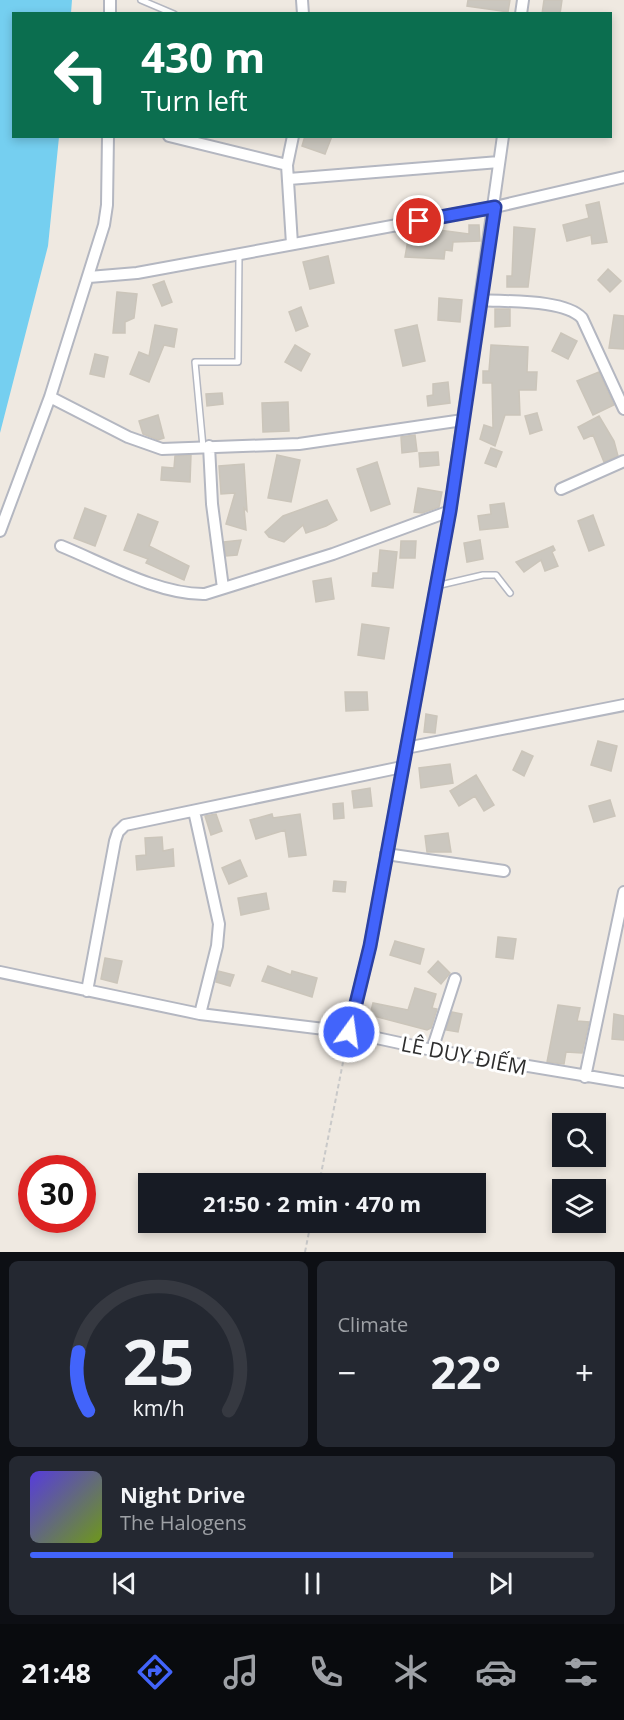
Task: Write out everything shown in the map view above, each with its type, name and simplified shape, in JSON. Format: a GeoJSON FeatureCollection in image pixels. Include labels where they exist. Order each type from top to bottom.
{"type":"FeatureCollection","features":[{"type":"Feature","properties":{"kind":"street"},"geometry":{"type":"LineString","coordinates":[[0,531],[50,397],[89,277],[107,205],[108,138]]}},
{"type":"Feature","properties":{"kind":"street"},"geometry":{"type":"LineString","coordinates":[[177,138],[287,165]]}},
{"type":"Feature","properties":{"kind":"street"},"geometry":{"type":"LineString","coordinates":[[292,244],[287,165],[293,138]]}},
{"type":"Feature","properties":{"kind":"street"},"geometry":{"type":"LineString","coordinates":[[349,1032],[370,946],[450,511],[495,207],[503,138]]}},
{"type":"Feature","properties":{"kind":"street"},"geometry":{"type":"LineString","coordinates":[[289,178],[499,162]]}},
{"type":"Feature","properties":{"kind":"street"},"geometry":{"type":"LineString","coordinates":[[89,277],[137,273],[239,255],[495,207],[624,177]]}},
{"type":"Feature","properties":{"kind":"street"},"geometry":{"type":"LineString","coordinates":[[480,300],[543,304],[577,312],[582,318],[624,409]]}},
{"type":"Feature","properties":{"kind":"street"},"geometry":{"type":"LineString","coordinates":[[50,397],[149,446],[183,450],[206,447],[299,444],[463,420]]}},
{"type":"Feature","properties":{"kind":"street"},"geometry":{"type":"LineString","coordinates":[[206,447],[223,588]]}},
{"type":"Feature","properties":{"kind":"street"},"geometry":{"type":"LineString","coordinates":[[561,489],[624,461]]}},
{"type":"Feature","properties":{"kind":"street"},"geometry":{"type":"LineString","coordinates":[[61,546],[178,592],[205,594],[333,555],[450,511]]}},
{"type":"Feature","properties":{"kind":"street"},"geometry":{"type":"LineString","coordinates":[[406,748],[624,705]]}},
{"type":"Feature","properties":{"kind":"street"},"geometry":{"type":"LineString","coordinates":[[87,991],[118,832],[125,825],[402,767]]}},
{"type":"Feature","properties":{"kind":"street"},"geometry":{"type":"LineString","coordinates":[[194,811],[219,924],[217,946],[200,1014]]}},
{"type":"Feature","properties":{"kind":"street"},"geometry":{"type":"LineString","coordinates":[[386,854],[504,871]]}},
{"type":"Feature","properties":{"kind":"street"},"geometry":{"type":"LineString","coordinates":[[585,1077],[624,892]]}},
{"type":"Feature","properties":{"kind":"street","name":"LÊ DUY ĐIẾM"},"geometry":{"type":"LineString","coordinates":[[0,972],[200,1014],[349,1032],[432,1050],[624,1082]]}},
{"type":"Feature","properties":{"kind":"street"},"geometry":{"type":"LineString","coordinates":[[432,1050],[455,979]]}},
{"type":"Feature","properties":{"kind":"lane"},"geometry":{"type":"LineString","coordinates":[[141,0],[169,12]]}},
{"type":"Feature","properties":{"kind":"lane"},"geometry":{"type":"LineString","coordinates":[[206,447],[195,362],[238,362],[239,255]]}},
{"type":"Feature","properties":{"kind":"lane"},"geometry":{"type":"LineString","coordinates":[[436,586],[483,575],[496,575],[510,593]]}},
{"type":"Feature","properties":{"kind":"path"},"geometry":{"type":"LineString","coordinates":[[321,1173],[349,1032]]}},
{"type":"Feature","properties":{"kind":"path"},"geometry":{"type":"LineString","coordinates":[[305,1252],[309,1233]]}},
{"type":"Feature","properties":{"kind":"water"},"geometry":{"type":"Polygon","coordinates":[[[0,0],[72,0],[71,12],[12,12],[12,138],[59,138],[48,246],[0,433],[0,0]]]}},
{"type":"Feature","properties":{"kind":"building"},"geometry":{"type":"Polygon","coordinates":[[[468,0],[510,0],[508,12],[467,6],[468,0]]]}},
{"type":"Feature","properties":{"kind":"building"},"geometry":{"type":"Polygon","coordinates":[[[544,0],[562,0],[560,12],[542,12],[544,0]]]}},
{"type":"Feature","properties":{"kind":"building"},"geometry":{"type":"Polygon","coordinates":[[[304,138],[331,138],[325,154],[302,146],[304,138]]]}},
{"type":"Feature","properties":{"kind":"building"},"geometry":{"type":"Polygon","coordinates":[[[599,202],[607,242],[592,244],[591,235],[567,241],[563,225],[589,218],[586,205],[599,202]]]}},
{"type":"Feature","properties":{"kind":"building"},"geometry":{"type":"Polygon","coordinates":[[[469,225],[479,225],[480,241],[453,242],[452,251],[445,250],[444,259],[405,257],[409,234],[431,238],[432,229],[469,234],[469,225]]]}},
{"type":"Feature","properties":{"kind":"building"},"geometry":{"type":"Polygon","coordinates":[[[514,227],[535,229],[528,287],[507,287],[507,276],[512,276],[514,227]]]}},
{"type":"Feature","properties":{"kind":"building"},"geometry":{"type":"Polygon","coordinates":[[[328,256],[334,283],[310,289],[303,262],[328,256]]]}},
{"type":"Feature","properties":{"kind":"building"},"geometry":{"type":"Polygon","coordinates":[[[608,269],[621,281],[610,292],[598,280],[608,269]]]}},
{"type":"Feature","properties":{"kind":"building"},"geometry":{"type":"Polygon","coordinates":[[[164,281],[172,302],[162,306],[153,285],[164,281]]]}},
{"type":"Feature","properties":{"kind":"building"},"geometry":{"type":"Polygon","coordinates":[[[117,292],[137,294],[134,318],[125,322],[125,333],[113,333],[117,292]]]}},
{"type":"Feature","properties":{"kind":"building"},"geometry":{"type":"Polygon","coordinates":[[[439,298],[462,300],[460,322],[438,320],[439,298]]]}},
{"type":"Feature","properties":{"kind":"building"},"geometry":{"type":"Polygon","coordinates":[[[301,307],[308,326],[296,331],[289,312],[301,307]]]}},
{"type":"Feature","properties":{"kind":"building"},"geometry":{"type":"Polygon","coordinates":[[[495,309],[510,309],[510,326],[495,327],[495,309]]]}},
{"type":"Feature","properties":{"kind":"building"},"geometry":{"type":"Polygon","coordinates":[[[614,315],[624,316],[624,349],[609,348],[614,315]]]}},
{"type":"Feature","properties":{"kind":"building"},"geometry":{"type":"Polygon","coordinates":[[[155,325],[177,329],[174,347],[164,345],[149,382],[130,374],[139,352],[149,356],[155,325]]]}},
{"type":"Feature","properties":{"kind":"building"},"geometry":{"type":"Polygon","coordinates":[[[417,325],[425,361],[403,366],[395,330],[417,325]]]}},
{"type":"Feature","properties":{"kind":"building"},"geometry":{"type":"Polygon","coordinates":[[[561,333],[577,341],[568,359],[552,351],[561,333]]]}},
{"type":"Feature","properties":{"kind":"building"},"geometry":{"type":"Polygon","coordinates":[[[295,345],[310,354],[301,371],[285,362],[295,345]]]}},
{"type":"Feature","properties":{"kind":"building"},"geometry":{"type":"Polygon","coordinates":[[[491,345],[528,347],[527,372],[537,372],[536,390],[519,390],[520,415],[505,415],[495,446],[480,439],[484,425],[493,428],[492,383],[483,383],[483,371],[489,371],[491,345]]]}},
{"type":"Feature","properties":{"kind":"building"},"geometry":{"type":"Polygon","coordinates":[[[95,354],[108,357],[104,377],[90,374],[95,354]]]}},
{"type":"Feature","properties":{"kind":"building"},"geometry":{"type":"Polygon","coordinates":[[[599,372],[614,405],[593,415],[577,381],[599,372]]]}},
{"type":"Feature","properties":{"kind":"building"},"geometry":{"type":"Polygon","coordinates":[[[448,382],[450,403],[428,406],[427,396],[433,395],[433,384],[448,382]]]}},
{"type":"Feature","properties":{"kind":"building"},"geometry":{"type":"Polygon","coordinates":[[[222,393],[223,404],[207,406],[206,394],[222,393]]]}},
{"type":"Feature","properties":{"kind":"building"},"geometry":{"type":"Polygon","coordinates":[[[288,402],[289,431],[263,432],[262,403],[288,402]]]}},
{"type":"Feature","properties":{"kind":"building"},"geometry":{"type":"Polygon","coordinates":[[[537,413],[542,430],[530,434],[525,416],[537,413]]]}},
{"type":"Feature","properties":{"kind":"building"},"geometry":{"type":"Polygon","coordinates":[[[158,415],[164,438],[158,440],[143,434],[139,421],[158,415]]]}},
{"type":"Feature","properties":{"kind":"building"},"geometry":{"type":"Polygon","coordinates":[[[599,416],[614,441],[618,456],[604,462],[593,435],[584,439],[578,427],[599,416]]]}},
{"type":"Feature","properties":{"kind":"building"},"geometry":{"type":"Polygon","coordinates":[[[415,435],[417,451],[402,453],[401,437],[415,435]]]}},
{"type":"Feature","properties":{"kind":"building"},"geometry":{"type":"Polygon","coordinates":[[[491,448],[502,452],[496,467],[485,463],[491,448]]]}},
{"type":"Feature","properties":{"kind":"building"},"geometry":{"type":"Polygon","coordinates":[[[438,452],[439,465],[420,467],[419,453],[438,452]]]}},
{"type":"Feature","properties":{"kind":"building"},"geometry":{"type":"Polygon","coordinates":[[[191,455],[190,482],[161,480],[162,467],[174,468],[175,456],[191,455]]]}},
{"type":"Feature","properties":{"kind":"building"},"geometry":{"type":"Polygon","coordinates":[[[277,455],[300,460],[291,502],[268,498],[277,455]]]}},
{"type":"Feature","properties":{"kind":"building"},"geometry":{"type":"Polygon","coordinates":[[[377,462],[390,504],[371,511],[357,469],[377,462]]]}},
{"type":"Feature","properties":{"kind":"building"},"geometry":{"type":"Polygon","coordinates":[[[244,464],[246,530],[226,524],[235,493],[221,494],[219,466],[244,464]]]}},
{"type":"Feature","properties":{"kind":"building"},"geometry":{"type":"Polygon","coordinates":[[[418,488],[442,492],[439,507],[422,513],[414,512],[418,488]]]}},
{"type":"Feature","properties":{"kind":"building"},"geometry":{"type":"Polygon","coordinates":[[[327,500],[337,520],[326,526],[306,533],[303,525],[284,542],[269,537],[265,532],[283,516],[327,500]]]}},
{"type":"Feature","properties":{"kind":"building"},"geometry":{"type":"Polygon","coordinates":[[[504,503],[508,527],[480,530],[478,516],[491,514],[490,505],[504,503]]]}},
{"type":"Feature","properties":{"kind":"building"},"geometry":{"type":"Polygon","coordinates":[[[85,508],[106,516],[95,546],[74,538],[85,508]]]}},
{"type":"Feature","properties":{"kind":"building"},"geometry":{"type":"Polygon","coordinates":[[[138,514],[158,522],[149,546],[189,566],[184,580],[146,563],[148,559],[124,550],[138,514]]]}},
{"type":"Feature","properties":{"kind":"building"},"geometry":{"type":"Polygon","coordinates":[[[593,515],[604,545],[589,551],[578,521],[593,515]]]}},
{"type":"Feature","properties":{"kind":"building"},"geometry":{"type":"Polygon","coordinates":[[[241,540],[237,555],[226,556],[224,542],[241,540]]]}},
{"type":"Feature","properties":{"kind":"building"},"geometry":{"type":"Polygon","coordinates":[[[480,540],[483,559],[467,562],[464,543],[480,540]]]}},
{"type":"Feature","properties":{"kind":"building"},"geometry":{"type":"Polygon","coordinates":[[[401,541],[416,541],[415,558],[400,558],[401,541]]]}},
{"type":"Feature","properties":{"kind":"building"},"geometry":{"type":"Polygon","coordinates":[[[553,546],[555,550],[552,552],[558,566],[545,571],[541,560],[524,572],[516,562],[553,546]]]}},
{"type":"Feature","properties":{"kind":"building"},"geometry":{"type":"Polygon","coordinates":[[[380,550],[397,552],[393,588],[372,586],[373,573],[378,573],[380,550]]]}},
{"type":"Feature","properties":{"kind":"building"},"geometry":{"type":"Polygon","coordinates":[[[331,578],[334,599],[316,602],[313,581],[331,578]]]}},
{"type":"Feature","properties":{"kind":"building"},"geometry":{"type":"Polygon","coordinates":[[[362,624],[389,628],[384,659],[358,655],[362,624]]]}},
{"type":"Feature","properties":{"kind":"building"},"geometry":{"type":"Polygon","coordinates":[[[345,692],[367,692],[368,710],[346,711],[345,692]]]}},
{"type":"Feature","properties":{"kind":"building"},"geometry":{"type":"Polygon","coordinates":[[[426,714],[437,716],[435,733],[424,732],[426,714]]]}},
{"type":"Feature","properties":{"kind":"building"},"geometry":{"type":"Polygon","coordinates":[[[598,741],[617,746],[611,771],[591,765],[598,741]]]}},
{"type":"Feature","properties":{"kind":"building"},"geometry":{"type":"Polygon","coordinates":[[[522,751],[533,756],[524,776],[513,770],[522,751]]]}},
{"type":"Feature","properties":{"kind":"building"},"geometry":{"type":"Polygon","coordinates":[[[450,764],[453,783],[421,788],[419,768],[450,764]]]}},
{"type":"Feature","properties":{"kind":"building"},"geometry":{"type":"Polygon","coordinates":[[[476,775],[494,805],[484,811],[475,796],[459,806],[450,791],[476,775]]]}},
{"type":"Feature","properties":{"kind":"building"},"geometry":{"type":"Polygon","coordinates":[[[370,788],[372,806],[354,808],[352,791],[370,788]]]}},
{"type":"Feature","properties":{"kind":"building"},"geometry":{"type":"Polygon","coordinates":[[[610,800],[615,816],[594,822],[589,806],[610,800]]]}},
{"type":"Feature","properties":{"kind":"building"},"geometry":{"type":"Polygon","coordinates":[[[343,803],[344,818],[334,819],[333,804],[343,803]]]}},
{"type":"Feature","properties":{"kind":"building"},"geometry":{"type":"Polygon","coordinates":[[[216,814],[222,831],[211,835],[205,816],[216,814]]]}},
{"type":"Feature","properties":{"kind":"building"},"geometry":{"type":"Polygon","coordinates":[[[272,814],[273,818],[300,814],[306,855],[289,857],[285,830],[256,839],[250,820],[272,814]]]}},
{"type":"Feature","properties":{"kind":"building"},"geometry":{"type":"Polygon","coordinates":[[[448,833],[451,852],[427,852],[425,836],[448,833]]]}},
{"type":"Feature","properties":{"kind":"building"},"geometry":{"type":"Polygon","coordinates":[[[162,837],[163,851],[173,849],[174,866],[137,870],[136,856],[146,855],[145,838],[162,837]]]}},
{"type":"Feature","properties":{"kind":"building"},"geometry":{"type":"Polygon","coordinates":[[[240,860],[247,876],[229,884],[222,868],[240,860]]]}},
{"type":"Feature","properties":{"kind":"building"},"geometry":{"type":"Polygon","coordinates":[[[334,881],[346,882],[345,892],[333,891],[334,881]]]}},
{"type":"Feature","properties":{"kind":"building"},"geometry":{"type":"Polygon","coordinates":[[[266,893],[269,909],[241,915],[238,898],[266,893]]]}},
{"type":"Feature","properties":{"kind":"building"},"geometry":{"type":"Polygon","coordinates":[[[498,937],[516,939],[513,959],[496,957],[498,937]]]}},
{"type":"Feature","properties":{"kind":"building"},"geometry":{"type":"Polygon","coordinates":[[[395,941],[424,949],[420,964],[390,955],[395,941]]]}},
{"type":"Feature","properties":{"kind":"building"},"geometry":{"type":"Polygon","coordinates":[[[105,958],[122,961],[117,983],[101,979],[105,958]]]}},
{"type":"Feature","properties":{"kind":"building"},"geometry":{"type":"Polygon","coordinates":[[[438,961],[450,973],[441,984],[428,972],[438,961]]]}},
{"type":"Feature","properties":{"kind":"building"},"geometry":{"type":"Polygon","coordinates":[[[268,966],[291,975],[292,971],[317,978],[312,997],[262,981],[268,966]]]}},
{"type":"Feature","properties":{"kind":"building"},"geometry":{"type":"Polygon","coordinates":[[[218,971],[234,975],[230,986],[216,982],[218,971]]]}},
{"type":"Feature","properties":{"kind":"building"},"geometry":{"type":"Polygon","coordinates":[[[415,988],[436,994],[432,1008],[437,1009],[431,1028],[427,1030],[370,1015],[373,1003],[408,1010],[415,988]]]}},
{"type":"Feature","properties":{"kind":"building"},"geometry":{"type":"Polygon","coordinates":[[[558,1005],[580,1008],[577,1021],[589,1022],[582,1053],[566,1052],[564,1064],[547,1062],[558,1005]]]}},
{"type":"Feature","properties":{"kind":"building"},"geometry":{"type":"Polygon","coordinates":[[[452,1012],[462,1014],[458,1032],[446,1030],[452,1012]]]}},
{"type":"Feature","properties":{"kind":"building"},"geometry":{"type":"Polygon","coordinates":[[[614,1014],[624,1016],[624,1040],[612,1039],[614,1014]]]}},
{"type":"Feature","properties":{"kind":"route"},"geometry":{"type":"LineString","coordinates":[[349,1032],[370,946],[450,511],[482,282],[495,207],[419,221]]}}]}
